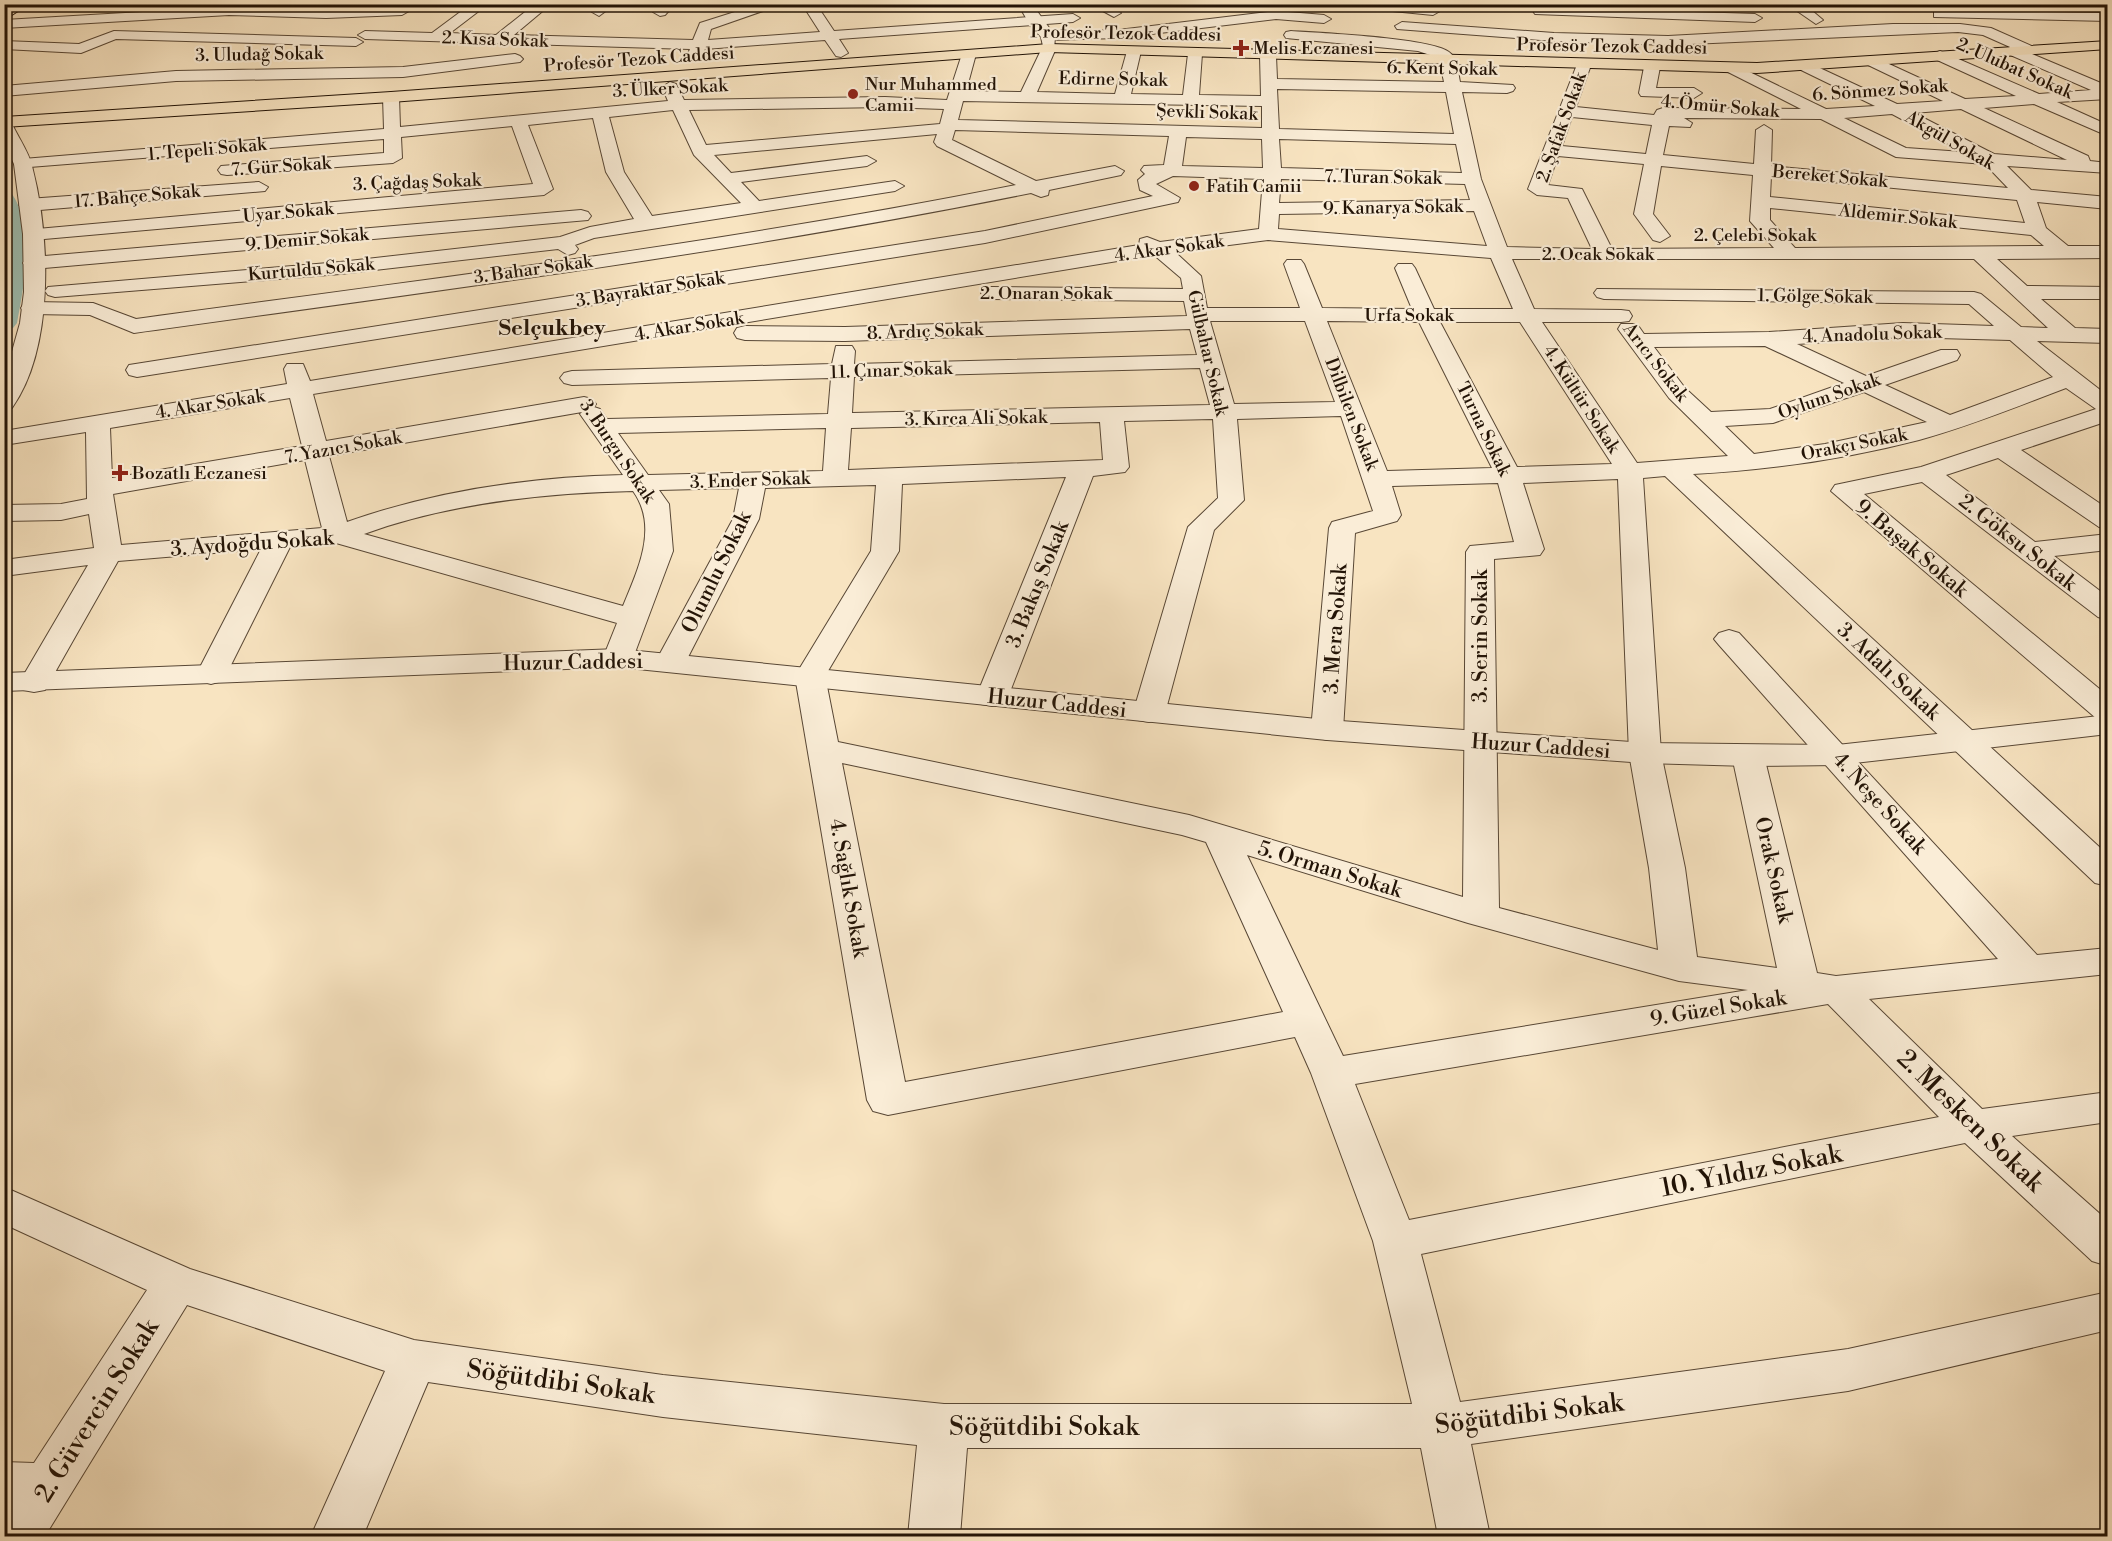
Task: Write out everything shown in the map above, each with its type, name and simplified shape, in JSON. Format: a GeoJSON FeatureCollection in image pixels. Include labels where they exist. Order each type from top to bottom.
{"type":"FeatureCollection","features":[{"type":"Feature","properties":{"kind":"main road","name":"Profesör Tezok Caddesi"},"geometry":{"type":"LineString","coordinates":[[5,126],[109,116],[666,77],[692,71],[969,54],[1048,42],[1134,51],[1195,54],[1731,68],[1804,66],[2108,45]]}},
{"type":"Feature","properties":{"kind":"street"},"geometry":{"type":"LineString","coordinates":[[437,36],[481,4]]}},
{"type":"Feature","properties":{"kind":"street"},"geometry":{"type":"LineString","coordinates":[[631,64],[692,71],[707,24],[734,4]]}},
{"type":"Feature","properties":{"kind":"street"},"geometry":{"type":"LineString","coordinates":[[1025,4],[1048,42]]}},
{"type":"Feature","properties":{"kind":"street"},"geometry":{"type":"LineString","coordinates":[[4,45],[81,49],[114,35],[360,44],[437,36],[701,45],[1035,22],[1120,12],[1097,4]]}},
{"type":"Feature","properties":{"kind":"street"},"geometry":{"type":"LineString","coordinates":[[1048,42],[1118,34],[1309,4]]}},
{"type":"Feature","properties":{"kind":"street"},"geometry":{"type":"LineString","coordinates":[[1362,4],[1442,11]]}},
{"type":"Feature","properties":{"kind":"street"},"geometry":{"type":"LineString","coordinates":[[1663,4],[1683,16],[1706,40],[1757,68]]}},
{"type":"Feature","properties":{"kind":"street"},"geometry":{"type":"LineString","coordinates":[[1523,11],[1543,16],[1683,16],[1770,19],[1752,4]]}},
{"type":"Feature","properties":{"kind":"street"},"geometry":{"type":"LineString","coordinates":[[1794,4],[1816,20]]}},
{"type":"Feature","properties":{"kind":"street"},"geometry":{"type":"LineString","coordinates":[[2025,4],[2098,5]]}},
{"type":"Feature","properties":{"kind":"street"},"geometry":{"type":"LineString","coordinates":[[9,8],[47,7]]}},
{"type":"Feature","properties":{"kind":"street"},"geometry":{"type":"LineString","coordinates":[[4,24],[291,8],[326,14],[408,8]]}},
{"type":"Feature","properties":{"kind":"street"},"geometry":{"type":"LineString","coordinates":[[311,72],[360,44],[408,8]]}},
{"type":"Feature","properties":{"kind":"street"},"geometry":{"type":"LineString","coordinates":[[957,9],[976,26]]}},
{"type":"Feature","properties":{"kind":"street"},"geometry":{"type":"LineString","coordinates":[[1934,9],[2108,17]]}},
{"type":"Feature","properties":{"kind":"street"},"geometry":{"type":"LineString","coordinates":[[1934,9],[1955,28]]}},
{"type":"Feature","properties":{"kind":"street"},"geometry":{"type":"LineString","coordinates":[[1274,10],[1333,20]]}},
{"type":"Feature","properties":{"kind":"street"},"geometry":{"type":"LineString","coordinates":[[1274,10],[1275,21],[1286,36],[1420,47],[1436,50],[1448,61]]}},
{"type":"Feature","properties":{"kind":"street"},"geometry":{"type":"LineString","coordinates":[[501,38],[528,16],[546,11]]}},
{"type":"Feature","properties":{"kind":"street"},"geometry":{"type":"LineString","coordinates":[[707,24],[779,11]]}},
{"type":"Feature","properties":{"kind":"street"},"geometry":{"type":"LineString","coordinates":[[599,12],[612,22]]}},
{"type":"Feature","properties":{"kind":"street"},"geometry":{"type":"LineString","coordinates":[[814,13],[848,63]]}},
{"type":"Feature","properties":{"kind":"street"},"geometry":{"type":"LineString","coordinates":[[226,74],[326,14]]}},
{"type":"Feature","properties":{"kind":"street"},"geometry":{"type":"LineString","coordinates":[[1543,16],[1576,65]]}},
{"type":"Feature","properties":{"kind":"street"},"geometry":{"type":"LineString","coordinates":[[1793,20],[1884,21],[1986,31],[2029,50]]}},
{"type":"Feature","properties":{"kind":"street"},"geometry":{"type":"LineString","coordinates":[[1391,25],[1555,36],[1706,40],[1884,21]]}},
{"type":"Feature","properties":{"kind":"street"},"geometry":{"type":"LineString","coordinates":[[647,23],[670,24]]}},
{"type":"Feature","properties":{"kind":"street"},"geometry":{"type":"LineString","coordinates":[[1214,54],[1217,45],[1248,40]]}},
{"type":"Feature","properties":{"kind":"street"},"geometry":{"type":"LineString","coordinates":[[1027,97],[1048,42]]}},
{"type":"Feature","properties":{"kind":"street"},"geometry":{"type":"LineString","coordinates":[[66,86],[81,49]]}},
{"type":"Feature","properties":{"kind":"street"},"geometry":{"type":"LineString","coordinates":[[1122,98],[1134,51]]}},
{"type":"Feature","properties":{"kind":"street"},"geometry":{"type":"LineString","coordinates":[[2013,51],[2105,90]]}},
{"type":"Feature","properties":{"kind":"street"},"geometry":{"type":"LineString","coordinates":[[700,152],[840,137],[951,114],[969,54]]}},
{"type":"Feature","properties":{"kind":"street"},"geometry":{"type":"LineString","coordinates":[[1191,99],[1195,54]]}},
{"type":"Feature","properties":{"kind":"street"},"geometry":{"type":"LineString","coordinates":[[1268,56],[1272,134],[1268,234]]}},
{"type":"Feature","properties":{"kind":"street","name":"2. Ulubat Sokak"},"geometry":{"type":"LineString","coordinates":[[1940,56],[2108,131]]}},
{"type":"Feature","properties":{"kind":"street","name":"2. Kısa Sokak"},"geometry":{"type":"LineString","coordinates":[[395,57],[520,59]]}},
{"type":"Feature","properties":{"kind":"street","name":"3. Uludağ Sokak"},"geometry":{"type":"LineString","coordinates":[[4,91],[226,74],[403,72],[520,59]]}},
{"type":"Feature","properties":{"kind":"street","name":"4. Kültür Sokak"},"geometry":{"type":"LineString","coordinates":[[1448,61],[1451,87],[1472,179],[1480,205],[1526,315],[1630,472],[1645,753]]}},
{"type":"Feature","properties":{"kind":"street"},"geometry":{"type":"LineString","coordinates":[[1871,61],[2102,167]]}},
{"type":"Feature","properties":{"kind":"street","name":"2. Şafak Sokak"},"geometry":{"type":"LineString","coordinates":[[1576,65],[1566,111],[1537,189],[1575,194],[1596,237]]}},
{"type":"Feature","properties":{"kind":"street","name":"Akgül Sokak"},"geometry":{"type":"LineString","coordinates":[[1804,66],[1897,110],[1991,160],[2025,195],[2037,230]]}},
{"type":"Feature","properties":{"kind":"street"},"geometry":{"type":"LineString","coordinates":[[1652,67],[1647,93],[1706,92]]}},
{"type":"Feature","properties":{"kind":"street"},"geometry":{"type":"LineString","coordinates":[[1731,68],[1902,153],[2102,167]]}},
{"type":"Feature","properties":{"kind":"street"},"geometry":{"type":"LineString","coordinates":[[666,77],[700,152],[754,206]]}},
{"type":"Feature","properties":{"kind":"street"},"geometry":{"type":"LineString","coordinates":[[1362,86],[1374,137],[1377,177]]}},
{"type":"Feature","properties":{"kind":"street","name":"6. Kent Sokak"},"geometry":{"type":"LineString","coordinates":[[1269,92],[1362,86],[1507,88]]}},
{"type":"Feature","properties":{"kind":"street"},"geometry":{"type":"LineString","coordinates":[[1738,90],[1771,88]]}},
{"type":"Feature","properties":{"kind":"street","name":"6. Sönmez Sokak"},"geometry":{"type":"LineString","coordinates":[[1662,120],[1663,113],[1825,114],[2038,99],[2105,90]]}},
{"type":"Feature","properties":{"kind":"street","name":"Edirne Sokak"},"geometry":{"type":"LineString","coordinates":[[951,114],[1027,97],[1191,99],[1269,92]]}},
{"type":"Feature","properties":{"kind":"street"},"geometry":{"type":"LineString","coordinates":[[391,97],[394,177]]}},
{"type":"Feature","properties":{"kind":"street"},"geometry":{"type":"LineString","coordinates":[[796,103],[810,140]]}},
{"type":"Feature","properties":{"kind":"street","name":"3. Ülker Sokak"},"geometry":{"type":"LineString","coordinates":[[391,134],[677,105],[796,103],[951,114]]}},
{"type":"Feature","properties":{"kind":"street","name":"4. Ömür Sokak"},"geometry":{"type":"LineString","coordinates":[[1566,111],[1770,131],[1761,170]]}},
{"type":"Feature","properties":{"kind":"street"},"geometry":{"type":"LineString","coordinates":[[600,112],[615,172],[646,223]]}},
{"type":"Feature","properties":{"kind":"street","name":"Şevkli Sokak"},"geometry":{"type":"LineString","coordinates":[[951,114],[1079,128],[1464,139]]}},
{"type":"Feature","properties":{"kind":"street","name":"Gülbahar Sokak"},"geometry":{"type":"LineString","coordinates":[[951,114],[943,142],[1158,248],[1191,276],[1196,310],[1224,412],[1231,500],[1201,527],[1149,713]]}},
{"type":"Feature","properties":{"kind":"street"},"geometry":{"type":"LineString","coordinates":[[518,120],[540,182]]}},
{"type":"Feature","properties":{"kind":"street"},"geometry":{"type":"LineString","coordinates":[[1660,236],[1642,214],[1662,120]]}},
{"type":"Feature","properties":{"kind":"street"},"geometry":{"type":"LineString","coordinates":[[4,403],[14,388],[31,323],[33,300],[33,234],[25,174],[5,126]]}},
{"type":"Feature","properties":{"kind":"street","name":"7. Turan Sokak"},"geometry":{"type":"LineString","coordinates":[[1079,128],[1085,154],[1093,164],[1115,171]]}},
{"type":"Feature","properties":{"kind":"street"},"geometry":{"type":"LineString","coordinates":[[1172,170],[1178,131]]}},
{"type":"Feature","properties":{"kind":"street"},"geometry":{"type":"LineString","coordinates":[[1835,137],[1873,138],[1942,133]]}},
{"type":"Feature","properties":{"kind":"street","name":"1. Tepeli Sokak"},"geometry":{"type":"LineString","coordinates":[[25,174],[391,134]]}},
{"type":"Feature","properties":{"kind":"street"},"geometry":{"type":"LineString","coordinates":[[840,137],[919,209]]}},
{"type":"Feature","properties":{"kind":"street","name":"Bereket Sokak"},"geometry":{"type":"LineString","coordinates":[[1552,150],[2108,203]]}},
{"type":"Feature","properties":{"kind":"street","name":"7. Gür Sokak"},"geometry":{"type":"LineString","coordinates":[[204,171],[393,158]]}},
{"type":"Feature","properties":{"kind":"street"},"geometry":{"type":"LineString","coordinates":[[725,179],[867,161]]}},
{"type":"Feature","properties":{"kind":"street"},"geometry":{"type":"LineString","coordinates":[[311,164],[317,184]]}},
{"type":"Feature","properties":{"kind":"street","name":"7. Turan Sokak"},"geometry":{"type":"LineString","coordinates":[[1034,188],[1115,171],[1172,170],[1472,179]]}},
{"type":"Feature","properties":{"kind":"street","name":"3. Bayraktar Sokak"},"geometry":{"type":"LineString","coordinates":[[137,370],[608,295],[966,221],[1093,216],[1171,198],[1146,186],[1147,180],[1172,170]]}},
{"type":"Feature","properties":{"kind":"street"},"geometry":{"type":"LineString","coordinates":[[1761,170],[1760,221],[1790,254]]}},
{"type":"Feature","properties":{"kind":"street"},"geometry":{"type":"LineString","coordinates":[[25,174],[50,182]]}},
{"type":"Feature","properties":{"kind":"street","name":"3. Çağdaş Sokak"},"geometry":{"type":"LineString","coordinates":[[373,186],[540,182]]}},
{"type":"Feature","properties":{"kind":"street","name":"Uyar Sokak"},"geometry":{"type":"LineString","coordinates":[[33,234],[344,207],[540,182]]}},
{"type":"Feature","properties":{"kind":"street","name":"17. Bahçe Sokak"},"geometry":{"type":"LineString","coordinates":[[28,205],[274,186]]}},
{"type":"Feature","properties":{"kind":"street","name":"Kurtuldu Sokak"},"geometry":{"type":"LineString","coordinates":[[33,300],[563,243],[590,233],[646,223],[895,186]]}},
{"type":"Feature","properties":{"kind":"street","name":"3. Bahar Sokak"},"geometry":{"type":"LineString","coordinates":[[134,326],[523,271],[919,209],[966,221],[1034,188]]}},
{"type":"Feature","properties":{"kind":"street","name":"Aldemir Sokak"},"geometry":{"type":"LineString","coordinates":[[1760,201],[2037,230]]}},
{"type":"Feature","properties":{"kind":"street","name":"9. Kanarya Sokak"},"geometry":{"type":"LineString","coordinates":[[1270,209],[1480,205]]}},
{"type":"Feature","properties":{"kind":"street"},"geometry":{"type":"LineString","coordinates":[[340,268],[344,207]]}},
{"type":"Feature","properties":{"kind":"street","name":"9. Demir Sokak"},"geometry":{"type":"LineString","coordinates":[[33,263],[581,216]]}},
{"type":"Feature","properties":{"kind":"street"},"geometry":{"type":"LineString","coordinates":[[966,221],[1028,271]]}},
{"type":"Feature","properties":{"kind":"street"},"geometry":{"type":"LineString","coordinates":[[2037,230],[2064,252]]}},
{"type":"Feature","properties":{"kind":"street","name":"2. Ocak Sokak"},"geometry":{"type":"LineString","coordinates":[[1268,234],[1499,252],[1575,255],[2108,252]]}},
{"type":"Feature","properties":{"kind":"street","name":"4. Akar Sokak"},"geometry":{"type":"LineString","coordinates":[[4,438],[1158,248],[1268,234]]}},
{"type":"Feature","properties":{"kind":"street","name":"2. Çelebi Sokak"},"geometry":{"type":"LineString","coordinates":[[1596,237],[1913,235]]}},
{"type":"Feature","properties":{"kind":"street"},"geometry":{"type":"LineString","coordinates":[[1596,237],[1605,255]]}},
{"type":"Feature","properties":{"kind":"street"},"geometry":{"type":"LineString","coordinates":[[563,243],[578,262]]}},
{"type":"Feature","properties":{"kind":"street"},"geometry":{"type":"LineString","coordinates":[[1979,253],[2070,336]]}},
{"type":"Feature","properties":{"kind":"street","name":"Arıcı Sokak"},"geometry":{"type":"LineString","coordinates":[[1575,255],[1621,316],[1636,341],[1677,393],[1747,461]]}},
{"type":"Feature","properties":{"kind":"street","name":"Dilbilen Sokak"},"geometry":{"type":"LineString","coordinates":[[1294,264],[1377,478],[1388,515],[1342,528]]}},
{"type":"Feature","properties":{"kind":"street","name":"Turna Sokak"},"geometry":{"type":"LineString","coordinates":[[1404,268],[1508,474],[1530,549]]}},
{"type":"Feature","properties":{"kind":"street"},"geometry":{"type":"LineString","coordinates":[[523,271],[545,305]]}},
{"type":"Feature","properties":{"kind":"street","name":"2. Onaran Sokak"},"geometry":{"type":"LineString","coordinates":[[898,292],[1196,310]]}},
{"type":"Feature","properties":{"kind":"street"},"geometry":{"type":"LineString","coordinates":[[2020,292],[2108,293]]}},
{"type":"Feature","properties":{"kind":"street","name":"1. Gölge Sokak"},"geometry":{"type":"LineString","coordinates":[[1604,293],[1974,298],[2069,379],[2108,407]]}},
{"type":"Feature","properties":{"kind":"street"},"geometry":{"type":"LineString","coordinates":[[608,295],[641,334]]}},
{"type":"Feature","properties":{"kind":"street"},"geometry":{"type":"LineString","coordinates":[[33,300],[93,309],[134,326],[143,414]]}},
{"type":"Feature","properties":{"kind":"street","name":"Urfa Sokak"},"geometry":{"type":"LineString","coordinates":[[1196,310],[1312,315],[1621,316]]}},
{"type":"Feature","properties":{"kind":"street","name":"8. Ardıç Sokak"},"geometry":{"type":"LineString","coordinates":[[641,334],[845,334],[1196,310]]}},
{"type":"Feature","properties":{"kind":"street","name":"4. Anadolu Sokak"},"geometry":{"type":"LineString","coordinates":[[1636,341],[1769,339],[1903,330],[2108,336]]}},
{"type":"Feature","properties":{"kind":"street"},"geometry":{"type":"LineString","coordinates":[[835,477],[845,334]]}},
{"type":"Feature","properties":{"kind":"street"},"geometry":{"type":"LineString","coordinates":[[1769,339],[1946,422]]}},
{"type":"Feature","properties":{"kind":"street"},"geometry":{"type":"LineString","coordinates":[[288,346],[337,535]]}},
{"type":"Feature","properties":{"kind":"street","name":"3. Burgu Sokak"},"geometry":{"type":"LineString","coordinates":[[564,346],[572,378],[584,404],[656,504],[659,551],[618,658]]}},
{"type":"Feature","properties":{"kind":"street","name":"Oylum Sokak"},"geometry":{"type":"LineString","coordinates":[[1706,420],[1773,416],[1949,355]]}},
{"type":"Feature","properties":{"kind":"street","name":"11. Çınar Sokak"},"geometry":{"type":"LineString","coordinates":[[572,378],[1210,361]]}},
{"type":"Feature","properties":{"kind":"street","name":"Orakçı Sokak"},"geometry":{"type":"LineString","coordinates":[[1377,478],[1630,472],[1832,451],[1892,439],[2069,379]]}},
{"type":"Feature","properties":{"kind":"street","name":"7. Yazıcı Sokak"},"geometry":{"type":"LineString","coordinates":[[4,513],[61,512],[101,496],[317,452],[584,404]]}},
{"type":"Feature","properties":{"kind":"street","name":"3. Kırca Ali Sokak"},"geometry":{"type":"LineString","coordinates":[[601,426],[1351,409]]}},
{"type":"Feature","properties":{"kind":"street","name":"9. Başak Sokak"},"geometry":{"type":"LineString","coordinates":[[2108,413],[1928,473],[1844,491],[2108,712]]}},
{"type":"Feature","properties":{"kind":"street","name":"3. Ender Sokak"},"geometry":{"type":"LineString","coordinates":[[337,535],[392,515],[492,495],[583,484],[889,477],[1116,467],[1111,415]]}},
{"type":"Feature","properties":{"kind":"street"},"geometry":{"type":"LineString","coordinates":[[19,683],[108,554],[101,496],[98,422]]}},
{"type":"Feature","properties":{"kind":"street"},"geometry":{"type":"LineString","coordinates":[[2001,448],[2108,521]]}},
{"type":"Feature","properties":{"kind":"street","name":"3. Adalı Sokak"},"geometry":{"type":"LineString","coordinates":[[1671,468],[2108,875]]}},
{"type":"Feature","properties":{"kind":"street","name":"3. Bakış Sokak"},"geometry":{"type":"LineString","coordinates":[[992,697],[1082,470]]}},
{"type":"Feature","properties":{"kind":"street","name":"2. Göksu Sokak"},"geometry":{"type":"LineString","coordinates":[[1928,473],[2108,611]]}},
{"type":"Feature","properties":{"kind":"street"},"geometry":{"type":"LineString","coordinates":[[810,676],[885,551],[889,477]]}},
{"type":"Feature","properties":{"kind":"street","name":"Olumlu Sokak"},"geometry":{"type":"LineString","coordinates":[[671,661],[746,519],[754,480]]}},
{"type":"Feature","properties":{"kind":"street","name":"3. Mera Sokak"},"geometry":{"type":"LineString","coordinates":[[1327,730],[1342,528]]}},
{"type":"Feature","properties":{"kind":"street","name":"3. Aydoğdu Sokak"},"geometry":{"type":"LineString","coordinates":[[4,568],[108,554],[337,535],[633,618]]}},
{"type":"Feature","properties":{"kind":"street"},"geometry":{"type":"LineString","coordinates":[[211,675],[280,540]]}},
{"type":"Feature","properties":{"kind":"street"},"geometry":{"type":"LineString","coordinates":[[2029,551],[2108,542]]}},
{"type":"Feature","properties":{"kind":"street","name":"3. Serin Sokak"},"geometry":{"type":"LineString","coordinates":[[1481,915],[1480,552],[1530,549]]}},
{"type":"Feature","properties":{"kind":"street","name":"4. Neşe Sokak"},"geometry":{"type":"LineString","coordinates":[[1729,639],[1837,755],[2028,969]]}},
{"type":"Feature","properties":{"kind":"street","name":"Huzur Caddesi"},"geometry":{"type":"LineString","coordinates":[[19,683],[618,658],[671,661],[992,697],[1327,730],[1645,753],[1748,756],[1837,755],[2108,724]]}},
{"type":"Feature","properties":{"kind":"street","name":"4. Sağlık Sokak"},"geometry":{"type":"LineString","coordinates":[[810,676],[888,1100],[1307,1021]]}},
{"type":"Feature","properties":{"kind":"street","name":"5. Orman Sokak"},"geometry":{"type":"LineString","coordinates":[[824,750],[1189,826],[1481,915],[1679,968],[1818,986]]}},
{"type":"Feature","properties":{"kind":"street"},"geometry":{"type":"LineString","coordinates":[[1645,753],[1667,868],[1679,968]]}},
{"type":"Feature","properties":{"kind":"street","name":"Orak Sokak"},"geometry":{"type":"LineString","coordinates":[[1748,756],[1818,986]]}},
{"type":"Feature","properties":{"kind":"street"},"geometry":{"type":"LineString","coordinates":[[1220,836],[1331,1073],[1395,1241],[1442,1426],[1464,1536]]}},
{"type":"Feature","properties":{"kind":"street","name":"9. Güzel Sokak"},"geometry":{"type":"LineString","coordinates":[[1331,1073],[1818,986],[2108,961]]}},
{"type":"Feature","properties":{"kind":"street","name":"2. Mesken Sokak"},"geometry":{"type":"LineString","coordinates":[[1818,986],[2108,1248]]}},
{"type":"Feature","properties":{"kind":"street","name":"10. Yıldız Sokak"},"geometry":{"type":"LineString","coordinates":[[1395,1241],[1973,1126],[2108,1107]]}},
{"type":"Feature","properties":{"kind":"street","name":"Söğütdibi Sokak"},"geometry":{"type":"LineString","coordinates":[[4,1204],[176,1283],[414,1360],[663,1396],[944,1426],[1442,1426],[1848,1370],[2108,1311]]}},
{"type":"Feature","properties":{"kind":"street","name":"2. Güvercin Sokak"},"geometry":{"type":"LineString","coordinates":[[16,1536],[26,1486],[176,1283]]}},
{"type":"Feature","properties":{"kind":"street"},"geometry":{"type":"LineString","coordinates":[[337,1536],[414,1360]]}},
{"type":"Feature","properties":{"kind":"street"},"geometry":{"type":"LineString","coordinates":[[934,1536],[944,1426]]}},
{"type":"Feature","properties":{"kind":"waterway"},"geometry":{"type":"LineString","coordinates":[[4,199],[9,213],[13,244],[12,276],[4,323]]}},
{"type":"Feature","properties":{"kind":"place","name":"Melis Eczanesi"},"geometry":{"type":"Point","coordinates":[1241,48]}},
{"type":"Feature","properties":{"kind":"place","name":"Nur Muhammed Camii"},"geometry":{"type":"Point","coordinates":[853,94]}},
{"type":"Feature","properties":{"kind":"place","name":"Fatih Camii"},"geometry":{"type":"Point","coordinates":[1194,186]}},
{"type":"Feature","properties":{"kind":"place","name":"Bozatlı Eczanesi"},"geometry":{"type":"Point","coordinates":[120,473]}},
{"type":"Feature","properties":{"kind":"district","name":"Selçukbey"},"geometry":{"type":"Point","coordinates":[552,327]}}]}
